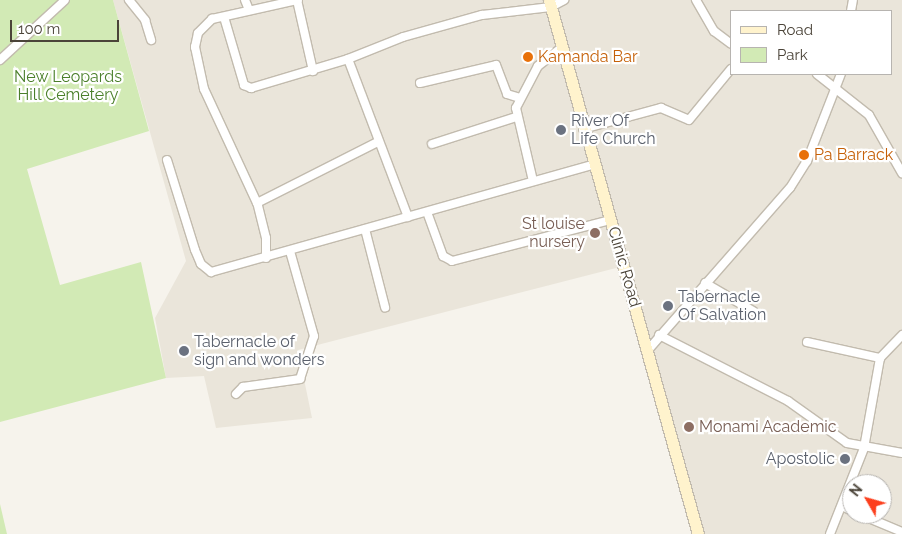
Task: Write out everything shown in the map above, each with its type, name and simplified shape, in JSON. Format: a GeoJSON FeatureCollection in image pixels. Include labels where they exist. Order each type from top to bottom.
{"type":"FeatureCollection","features":[{"type":"Feature","properties":{"kind":"street"},"geometry":{"type":"LineString","coordinates":[[0,60],[65,0]]}},
{"type":"Feature","properties":{"kind":"street"},"geometry":{"type":"LineString","coordinates":[[129,0],[145,20],[151,40]]}},
{"type":"Feature","properties":{"kind":"street"},"geometry":{"type":"LineString","coordinates":[[245,0],[249,10]]}},
{"type":"Feature","properties":{"kind":"street"},"geometry":{"type":"LineString","coordinates":[[266,258],[266,238],[256,203],[194,59],[198,33],[205,23],[224,16],[298,0],[313,71]]}},
{"type":"Feature","properties":{"kind":"street"},"geometry":{"type":"LineString","coordinates":[[224,16],[248,88],[313,71],[403,37],[482,15],[564,0]]}},
{"type":"Feature","properties":{"kind":"street"},"geometry":{"type":"LineString","coordinates":[[699,1],[714,31],[730,43]]}},
{"type":"Feature","properties":{"kind":"street","name":"Clinic Road"},"geometry":{"type":"LineString","coordinates":[[550,4],[698,534]]}},
{"type":"Feature","properties":{"kind":"street"},"geometry":{"type":"LineString","coordinates":[[533,182],[516,116],[520,98],[538,66],[561,48]]}},
{"type":"Feature","properties":{"kind":"street"},"geometry":{"type":"LineString","coordinates":[[348,59],[408,217]]}},
{"type":"Feature","properties":{"kind":"street"},"geometry":{"type":"LineString","coordinates":[[420,84],[496,65],[507,94],[520,98]]}},
{"type":"Feature","properties":{"kind":"street"},"geometry":{"type":"LineString","coordinates":[[584,129],[661,108],[688,120],[730,70]]}},
{"type":"Feature","properties":{"kind":"street"},"geometry":{"type":"LineString","coordinates":[[818,75],[837,85],[876,124],[902,173]]}},
{"type":"Feature","properties":{"kind":"street"},"geometry":{"type":"LineString","coordinates":[[648,350],[801,173],[841,75]]}},
{"type":"Feature","properties":{"kind":"street"},"geometry":{"type":"LineString","coordinates":[[432,144],[516,116]]}},
{"type":"Feature","properties":{"kind":"street"},"geometry":{"type":"LineString","coordinates":[[256,203],[378,142]]}},
{"type":"Feature","properties":{"kind":"street"},"geometry":{"type":"LineString","coordinates":[[167,160],[205,269],[216,271],[594,164]]}},
{"type":"Feature","properties":{"kind":"street"},"geometry":{"type":"LineString","coordinates":[[427,212],[443,256],[452,260],[611,220]]}},
{"type":"Feature","properties":{"kind":"street"},"geometry":{"type":"LineString","coordinates":[[365,229],[385,307]]}},
{"type":"Feature","properties":{"kind":"street"},"geometry":{"type":"LineString","coordinates":[[236,394],[243,387],[300,378],[314,336],[290,251]]}},
{"type":"Feature","properties":{"kind":"street"},"geometry":{"type":"LineString","coordinates":[[705,283],[753,311]]}},
{"type":"Feature","properties":{"kind":"street"},"geometry":{"type":"LineString","coordinates":[[659,335],[788,401],[837,438],[864,448],[902,453]]}},
{"type":"Feature","properties":{"kind":"street"},"geometry":{"type":"LineString","coordinates":[[854,474],[864,448],[880,358],[902,336]]}},
{"type":"Feature","properties":{"kind":"street"},"geometry":{"type":"LineString","coordinates":[[807,342],[880,358]]}},
{"type":"Feature","properties":{"kind":"street"},"geometry":{"type":"LineString","coordinates":[[830,534],[842,506]]}},
{"type":"Feature","properties":{"kind":"street"},"geometry":{"type":"LineString","coordinates":[[883,524],[902,532]]}},
{"type":"Feature","properties":{"kind":"shaded area"},"geometry":{"type":"Polygon","coordinates":[[[113,0],[902,0],[902,534],[696,534],[620,267],[298,350],[312,418],[216,428],[204,376],[166,378],[155,318],[186,261],[113,0]]]}},
{"type":"Feature","properties":{"kind":"green space","name":"New Leopards Hill Cemetery"},"geometry":{"type":"Polygon","coordinates":[[[0,0],[113,0],[149,131],[27,169],[60,285],[141,262],[166,378],[0,422],[0,0]]]}},
{"type":"Feature","properties":{"kind":"green space"},"geometry":{"type":"Polygon","coordinates":[[[0,504],[7,534],[0,534],[0,504]]]}},
{"type":"Feature","properties":{"kind":"place","name":"Kamanda Bar"},"geometry":{"type":"Point","coordinates":[528,57]}},
{"type":"Feature","properties":{"kind":"place","name":"River Of Life Church"},"geometry":{"type":"Point","coordinates":[561,130]}},
{"type":"Feature","properties":{"kind":"place","name":"Pa Barrack"},"geometry":{"type":"Point","coordinates":[804,155]}},
{"type":"Feature","properties":{"kind":"place","name":"St louise nursery"},"geometry":{"type":"Point","coordinates":[595,233]}},
{"type":"Feature","properties":{"kind":"place","name":"Tabernacle Of Salvation"},"geometry":{"type":"Point","coordinates":[668,306]}},
{"type":"Feature","properties":{"kind":"place","name":"Tabernacle of sign and wonders"},"geometry":{"type":"Point","coordinates":[184,351]}},
{"type":"Feature","properties":{"kind":"place","name":"Monami Academic"},"geometry":{"type":"Point","coordinates":[689,427]}},
{"type":"Feature","properties":{"kind":"place","name":"Apostolic"},"geometry":{"type":"Point","coordinates":[845,459]}}]}
